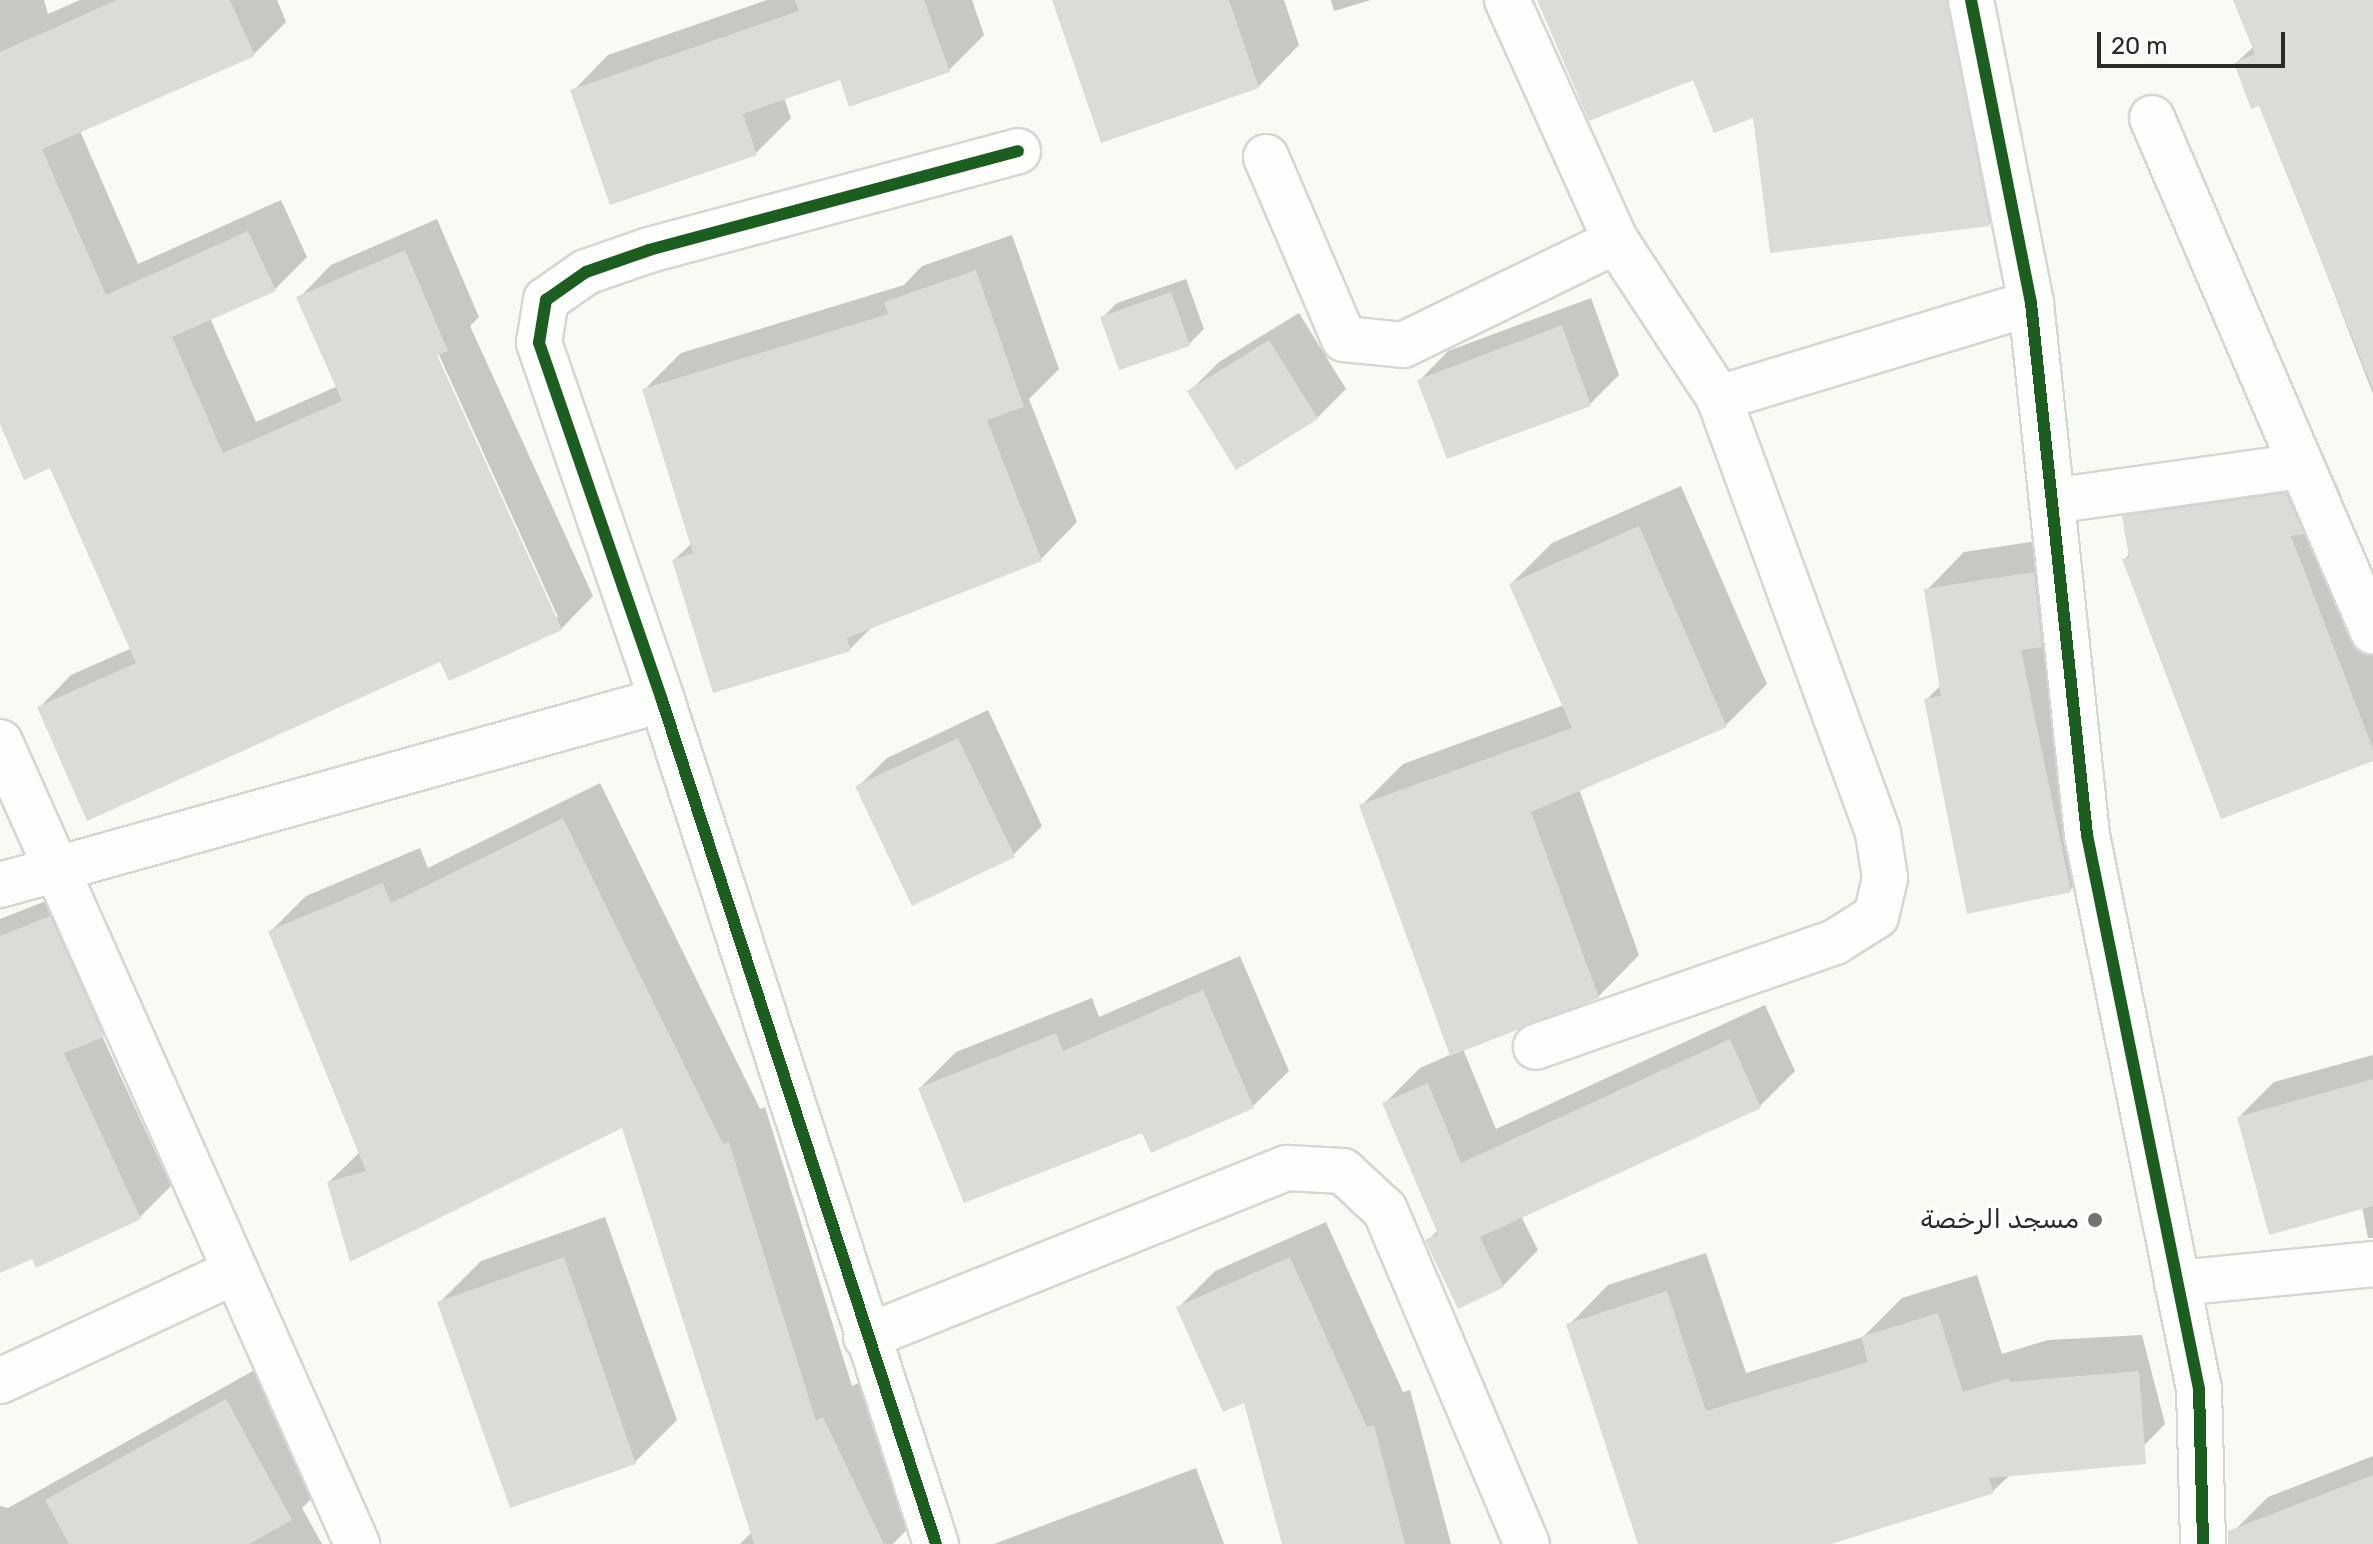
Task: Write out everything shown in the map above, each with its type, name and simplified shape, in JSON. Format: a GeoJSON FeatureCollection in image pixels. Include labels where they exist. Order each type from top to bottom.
{"type":"FeatureCollection","features":[{"type":"Feature","properties":{"kind":"street"},"geometry":{"type":"LineString","coordinates":[[1507,0],[1616,241],[1719,398],[1878,833],[1885,878],[1876,916],[1835,942],[1536,1047]]}},
{"type":"Feature","properties":{"kind":"street"},"geometry":{"type":"LineString","coordinates":[[1971,0],[2031,303],[2087,835],[2199,1389],[2197,1543]]}},
{"type":"Feature","properties":{"kind":"street"},"geometry":{"type":"LineString","coordinates":[[2152,118],[2373,632]]}},
{"type":"Feature","properties":{"kind":"street"},"geometry":{"type":"LineString","coordinates":[[936,1544],[866,1337],[662,700],[539,343],[546,300],[586,272],[649,250],[1018,151]]}},
{"type":"Feature","properties":{"kind":"street"},"geometry":{"type":"LineString","coordinates":[[1266,157],[1344,339],[1403,345],[1616,241]]}},
{"type":"Feature","properties":{"kind":"street"},"geometry":{"type":"LineString","coordinates":[[1719,398],[2031,303]]}},
{"type":"Feature","properties":{"kind":"street"},"geometry":{"type":"LineString","coordinates":[[2052,501],[2301,466]]}},
{"type":"Feature","properties":{"kind":"street"},"geometry":{"type":"LineString","coordinates":[[0,885],[662,700]]}},
{"type":"Feature","properties":{"kind":"street"},"geometry":{"type":"LineString","coordinates":[[0,742],[357,1544]]}},
{"type":"Feature","properties":{"kind":"street"},"geometry":{"type":"LineString","coordinates":[[866,1337],[1287,1168],[1343,1171],[1385,1210],[1527,1544]]}},
{"type":"Feature","properties":{"kind":"street"},"geometry":{"type":"LineString","coordinates":[[2177,1283],[2373,1264]]}},
{"type":"Feature","properties":{"kind":"street"},"geometry":{"type":"LineString","coordinates":[[0,1381],[236,1271]]}},
{"type":"Feature","properties":{"kind":"building"},"geometry":{"type":"Polygon","coordinates":[[[117,0],[230,0],[255,56],[42,149],[106,295],[248,231],[276,291],[172,337],[223,453],[342,401],[296,297],[405,250],[448,351],[437,355],[562,630],[449,681],[440,662],[87,821],[37,707],[136,663],[50,468],[24,480],[0,424],[0,52],[117,0]]]}},
{"type":"Feature","properties":{"kind":"building"},"geometry":{"type":"Polygon","coordinates":[[[795,0],[924,0],[950,72],[849,107],[840,80],[743,114],[757,155],[610,205],[570,90],[799,11],[795,0]]]}},
{"type":"Feature","properties":{"kind":"building"},"geometry":{"type":"Polygon","coordinates":[[[1052,0],[1229,0],[1259,88],[1101,143],[1052,0]]]}},
{"type":"Feature","properties":{"kind":"building"},"geometry":{"type":"Polygon","coordinates":[[[1537,0],[1947,0],[1990,226],[1770,253],[1753,118],[1714,133],[1693,80],[1589,121],[1537,0]]]}},
{"type":"Feature","properties":{"kind":"building"},"geometry":{"type":"Polygon","coordinates":[[[2233,0],[2373,0],[2373,389],[2259,106],[2251,109],[2234,63],[2255,54],[2233,0]]]}},
{"type":"Feature","properties":{"kind":"building"},"geometry":{"type":"Polygon","coordinates":[[[976,270],[1024,407],[987,420],[1042,561],[847,638],[851,651],[713,693],[672,560],[693,553],[642,389],[888,314],[884,302],[976,270]]]}},
{"type":"Feature","properties":{"kind":"building"},"geometry":{"type":"Polygon","coordinates":[[[1171,292],[1190,346],[1119,370],[1100,317],[1171,292]]]}},
{"type":"Feature","properties":{"kind":"building"},"geometry":{"type":"Polygon","coordinates":[[[1562,325],[1591,406],[1447,459],[1417,380],[1562,325]]]}},
{"type":"Feature","properties":{"kind":"building"},"geometry":{"type":"Polygon","coordinates":[[[1269,340],[1318,419],[1236,470],[1187,391],[1269,340]]]}},
{"type":"Feature","properties":{"kind":"building"},"geometry":{"type":"Polygon","coordinates":[[[2286,493],[2304,534],[2291,536],[2373,749],[2373,761],[2221,819],[2122,559],[2129,558],[2122,516],[2286,493]]]}},
{"type":"Feature","properties":{"kind":"building"},"geometry":{"type":"Polygon","coordinates":[[[1639,526],[1727,727],[1531,812],[1599,998],[1450,1056],[1359,805],[1572,728],[1509,584],[1639,526]]]}},
{"type":"Feature","properties":{"kind":"building"},"geometry":{"type":"Polygon","coordinates":[[[2034,572],[2042,647],[2021,650],[2071,892],[1967,914],[1924,699],[1941,696],[1924,589],[2034,572]]]}},
{"type":"Feature","properties":{"kind":"building"},"geometry":{"type":"Polygon","coordinates":[[[958,738],[1015,857],[912,906],[855,786],[958,738]]]}},
{"type":"Feature","properties":{"kind":"building"},"geometry":{"type":"Polygon","coordinates":[[[563,818],[723,1144],[729,1142],[816,1421],[823,1417],[884,1544],[754,1544],[622,1128],[350,1262],[327,1182],[366,1171],[268,931],[383,883],[391,903],[563,818]]]}},
{"type":"Feature","properties":{"kind":"building"},"geometry":{"type":"Polygon","coordinates":[[[50,916],[104,1037],[64,1053],[141,1219],[36,1268],[32,1259],[0,1273],[0,936],[50,916]]]}},
{"type":"Feature","properties":{"kind":"building"},"geometry":{"type":"Polygon","coordinates":[[[1203,990],[1254,1108],[1151,1153],[1142,1133],[964,1203],[918,1088],[1056,1033],[1063,1051],[1203,990]]]}},
{"type":"Feature","properties":{"kind":"building"},"geometry":{"type":"Polygon","coordinates":[[[1730,1039],[1761,1108],[1480,1237],[1504,1287],[1458,1309],[1425,1240],[1438,1234],[1382,1103],[1428,1083],[1461,1163],[1730,1039]]]}},
{"type":"Feature","properties":{"kind":"building"},"geometry":{"type":"Polygon","coordinates":[[[2373,1079],[2373,1206],[2269,1235],[2237,1117],[2373,1079]]]}},
{"type":"Feature","properties":{"kind":"building"},"geometry":{"type":"Polygon","coordinates":[[[564,1257],[636,1464],[510,1508],[437,1302],[564,1257]]]}},
{"type":"Feature","properties":{"kind":"building"},"geometry":{"type":"Polygon","coordinates":[[[1290,1257],[1367,1427],[1374,1425],[1405,1544],[1282,1544],[1244,1403],[1223,1412],[1176,1307],[1290,1257]]]}},
{"type":"Feature","properties":{"kind":"building"},"geometry":{"type":"Polygon","coordinates":[[[1667,1291],[1706,1411],[1868,1362],[1861,1337],[1938,1313],[1963,1392],[2009,1378],[2010,1382],[2139,1371],[2146,1464],[1989,1478],[1994,1493],[1831,1544],[1638,1544],[1566,1324],[1667,1291]]]}},
{"type":"Feature","properties":{"kind":"building"},"geometry":{"type":"Polygon","coordinates":[[[226,1399],[292,1520],[249,1544],[69,1544],[45,1500],[226,1399]]]}},
{"type":"Feature","properties":{"kind":"building"},"geometry":{"type":"Polygon","coordinates":[[[2373,1475],[2373,1544],[2228,1544],[2228,1531],[2373,1475]]]}},
{"type":"Feature","properties":{"kind":"cycle path"},"geometry":{"type":"LineString","coordinates":[[1971,0],[2031,303],[2087,835],[2199,1389],[2203,1544]]}},
{"type":"Feature","properties":{"kind":"cycle path"},"geometry":{"type":"LineString","coordinates":[[936,1544],[662,700],[539,343],[546,300],[586,272],[649,250],[1018,151]]}},
{"type":"Feature","properties":{"kind":"place","name":"مسجد الرخصة"},"geometry":{"type":"Point","coordinates":[2095,1220]}}]}
